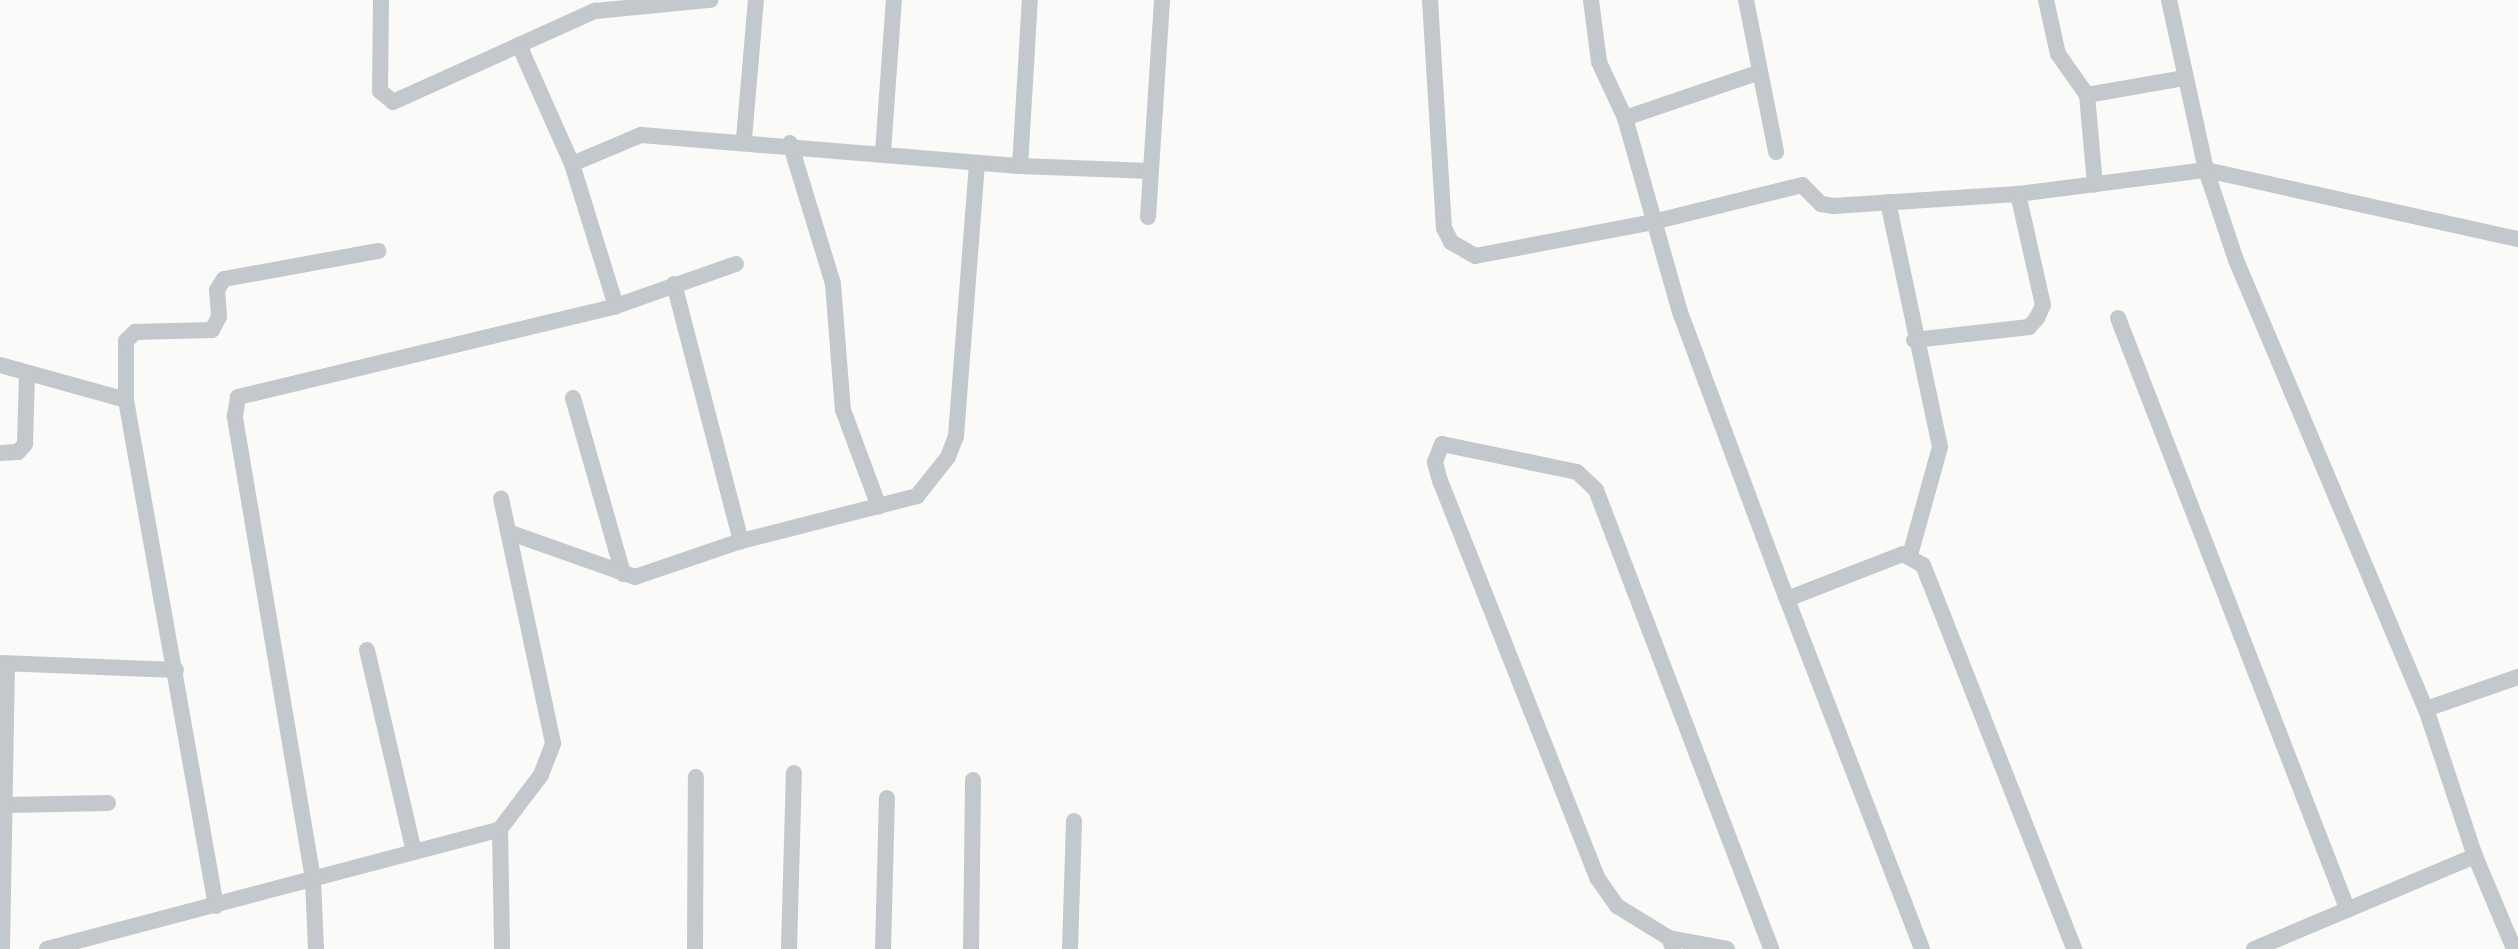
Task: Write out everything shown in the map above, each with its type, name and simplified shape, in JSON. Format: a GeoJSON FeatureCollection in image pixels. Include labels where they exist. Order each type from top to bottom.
{"type":"FeatureCollection","features":[{"type":"Feature","properties":{"kind":"street"},"geometry":{"type":"LineString","coordinates":[[381,0],[380,91],[393,102],[595,11],[710,0]]}},
{"type":"Feature","properties":{"kind":"street"},"geometry":{"type":"LineString","coordinates":[[569,20],[572,0]]}},
{"type":"Feature","properties":{"kind":"street"},"geometry":{"type":"LineString","coordinates":[[744,140],[756,0]]}},
{"type":"Feature","properties":{"kind":"street"},"geometry":{"type":"LineString","coordinates":[[883,152],[894,0]]}},
{"type":"Feature","properties":{"kind":"street"},"geometry":{"type":"LineString","coordinates":[[1020,166],[1030,0]]}},
{"type":"Feature","properties":{"kind":"street"},"geometry":{"type":"LineString","coordinates":[[1148,218],[1162,0]]}},
{"type":"Feature","properties":{"kind":"street"},"geometry":{"type":"LineString","coordinates":[[1430,0],[1444,228],[1451,242],[1475,256],[1653,222],[1802,185],[1826,206],[2018,194],[2206,170],[2518,239]]}},
{"type":"Feature","properties":{"kind":"street"},"geometry":{"type":"LineString","coordinates":[[1591,0],[1599,62],[1625,118],[1680,312],[1922,949]]}},
{"type":"Feature","properties":{"kind":"street"},"geometry":{"type":"LineString","coordinates":[[1746,0],[1776,152]]}},
{"type":"Feature","properties":{"kind":"street"},"geometry":{"type":"LineString","coordinates":[[2046,0],[2058,54],[2087,94],[2095,185]]}},
{"type":"Feature","properties":{"kind":"street"},"geometry":{"type":"LineString","coordinates":[[2168,0],[2206,170],[2236,260],[2426,709],[2475,856],[2514,949]]}},
{"type":"Feature","properties":{"kind":"street"},"geometry":{"type":"LineString","coordinates":[[519,45],[572,164],[616,306]]}},
{"type":"Feature","properties":{"kind":"street"},"geometry":{"type":"LineString","coordinates":[[1625,118],[1757,73]]}},
{"type":"Feature","properties":{"kind":"street"},"geometry":{"type":"LineString","coordinates":[[2087,94],[2184,78]]}},
{"type":"Feature","properties":{"kind":"street"},"geometry":{"type":"LineString","coordinates":[[572,164],[641,135],[790,143],[977,164],[1151,171]]}},
{"type":"Feature","properties":{"kind":"street"},"geometry":{"type":"LineString","coordinates":[[790,143],[833,284],[843,410],[879,507]]}},
{"type":"Feature","properties":{"kind":"street"},"geometry":{"type":"LineString","coordinates":[[508,532],[635,578],[741,541],[917,496],[948,457],[956,436],[977,164]]}},
{"type":"Feature","properties":{"kind":"street"},"geometry":{"type":"LineString","coordinates":[[1914,340],[2029,327],[2037,318],[2043,305],[2018,194]]}},
{"type":"Feature","properties":{"kind":"street"},"geometry":{"type":"LineString","coordinates":[[1888,202],[1940,447],[1910,555]]}},
{"type":"Feature","properties":{"kind":"street"},"geometry":{"type":"LineString","coordinates":[[216,906],[127,400],[126,341],[131,333],[212,330],[219,317],[217,290],[224,279],[378,251]]}},
{"type":"Feature","properties":{"kind":"street"},"geometry":{"type":"LineString","coordinates":[[316,949],[313,879],[235,416],[238,398],[616,306],[736,264]]}},
{"type":"Feature","properties":{"kind":"street"},"geometry":{"type":"LineString","coordinates":[[674,284],[741,541]]}},
{"type":"Feature","properties":{"kind":"street"},"geometry":{"type":"LineString","coordinates":[[2118,318],[2347,908]]}},
{"type":"Feature","properties":{"kind":"street"},"geometry":{"type":"LineString","coordinates":[[0,365],[127,400]]}},
{"type":"Feature","properties":{"kind":"street"},"geometry":{"type":"LineString","coordinates":[[0,453],[18,452],[25,445],[27,374]]}},
{"type":"Feature","properties":{"kind":"street"},"geometry":{"type":"LineString","coordinates":[[573,398],[623,574]]}},
{"type":"Feature","properties":{"kind":"street"},"geometry":{"type":"LineString","coordinates":[[1727,949],[1671,944],[1617,905],[1597,877],[1440,481],[1435,462],[1442,444],[1577,472],[1595,490],[1772,949]]}},
{"type":"Feature","properties":{"kind":"street"},"geometry":{"type":"LineString","coordinates":[[47,949],[500,829],[541,775],[553,743],[501,498]]}},
{"type":"Feature","properties":{"kind":"street"},"geometry":{"type":"LineString","coordinates":[[1787,599],[1910,555]]}},
{"type":"Feature","properties":{"kind":"street"},"geometry":{"type":"LineString","coordinates":[[1910,555],[1923,565],[2074,949]]}},
{"type":"Feature","properties":{"kind":"street"},"geometry":{"type":"LineString","coordinates":[[367,650],[414,852]]}},
{"type":"Feature","properties":{"kind":"street"},"geometry":{"type":"LineString","coordinates":[[2,949],[3,664],[176,670]]}},
{"type":"Feature","properties":{"kind":"street"},"geometry":{"type":"LineString","coordinates":[[2426,709],[2518,677]]}},
{"type":"Feature","properties":{"kind":"street"},"geometry":{"type":"LineString","coordinates":[[789,949],[794,773]]}},
{"type":"Feature","properties":{"kind":"street"},"geometry":{"type":"LineString","coordinates":[[695,949],[696,777]]}},
{"type":"Feature","properties":{"kind":"street"},"geometry":{"type":"LineString","coordinates":[[971,949],[973,780]]}},
{"type":"Feature","properties":{"kind":"street"},"geometry":{"type":"LineString","coordinates":[[883,949],[887,798]]}},
{"type":"Feature","properties":{"kind":"street"},"geometry":{"type":"LineString","coordinates":[[6,805],[108,803]]}},
{"type":"Feature","properties":{"kind":"street"},"geometry":{"type":"LineString","coordinates":[[1070,949],[1073,821]]}},
{"type":"Feature","properties":{"kind":"street"},"geometry":{"type":"LineString","coordinates":[[500,829],[502,949]]}},
{"type":"Feature","properties":{"kind":"street"},"geometry":{"type":"LineString","coordinates":[[2254,949],[2475,856]]}}]}
